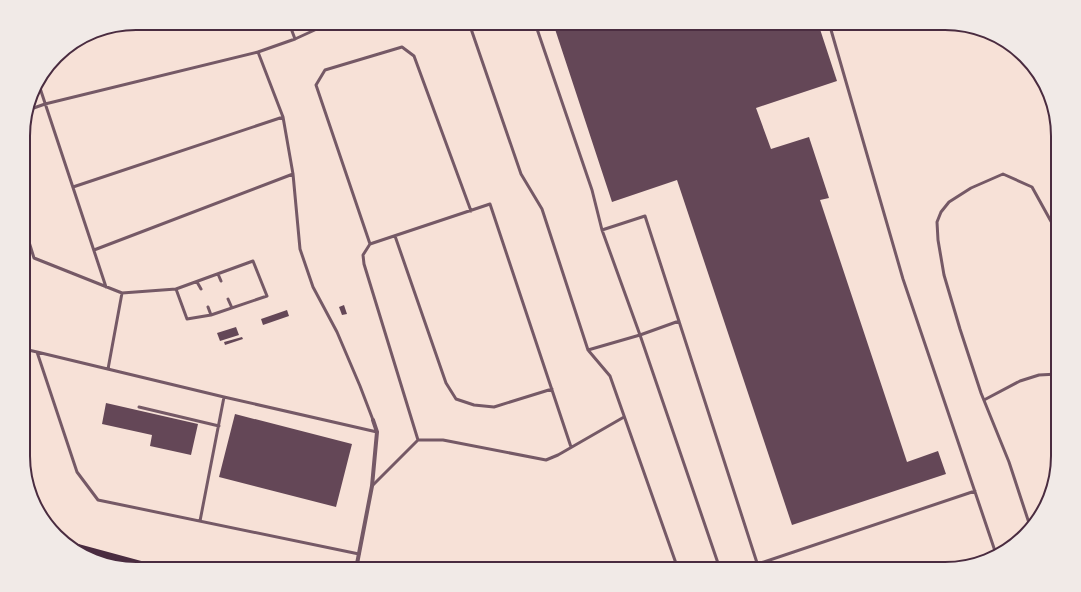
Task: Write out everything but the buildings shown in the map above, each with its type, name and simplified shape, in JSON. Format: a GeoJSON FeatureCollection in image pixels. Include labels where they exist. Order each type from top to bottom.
{"type":"FeatureCollection","features":[{"type":"Feature","properties":{"kind":"main road"},"geometry":{"type":"LineString","coordinates":[[89,551],[128,561]]}},
{"type":"Feature","properties":{"kind":"street"},"geometry":{"type":"LineString","coordinates":[[357,562],[372,486],[377,432],[373,420]]}},
{"type":"Feature","properties":{"kind":"lane"},"geometry":{"type":"LineString","coordinates":[[292,30],[295,39]]}},
{"type":"Feature","properties":{"kind":"lane"},"geometry":{"type":"LineString","coordinates":[[34,108],[258,52],[295,39],[315,30]]}},
{"type":"Feature","properties":{"kind":"lane"},"geometry":{"type":"LineString","coordinates":[[472,30],[521,174],[542,209],[588,350],[610,376],[676,562]]}},
{"type":"Feature","properties":{"kind":"lane"},"geometry":{"type":"LineString","coordinates":[[536,30],[592,190],[602,230],[640,335],[718,562]]}},
{"type":"Feature","properties":{"kind":"lane"},"geometry":{"type":"LineString","coordinates":[[831,30],[903,279],[995,550]]}},
{"type":"Feature","properties":{"kind":"lane"},"geometry":{"type":"LineString","coordinates":[[370,244],[316,85],[325,70],[402,47],[414,56],[470,211]]}},
{"type":"Feature","properties":{"kind":"lane"},"geometry":{"type":"LineString","coordinates":[[258,52],[283,117],[293,174],[300,249],[313,287],[336,332],[373,420]]}},
{"type":"Feature","properties":{"kind":"lane"},"geometry":{"type":"LineString","coordinates":[[41,90],[106,287]]}},
{"type":"Feature","properties":{"kind":"lane"},"geometry":{"type":"LineString","coordinates":[[73,187],[283,117]]}},
{"type":"Feature","properties":{"kind":"lane"},"geometry":{"type":"LineString","coordinates":[[94,250],[293,174]]}},
{"type":"Feature","properties":{"kind":"lane"},"geometry":{"type":"LineString","coordinates":[[1028,521],[1010,462],[984,400],[960,329],[944,275],[937,222],[941,212],[949,202],[971,188],[1003,174],[1032,187],[1051,221]]}},
{"type":"Feature","properties":{"kind":"lane"},"geometry":{"type":"LineString","coordinates":[[418,440],[364,264],[363,255],[370,244],[490,204],[571,447]]}},
{"type":"Feature","properties":{"kind":"lane"},"geometry":{"type":"LineString","coordinates":[[602,230],[645,216],[757,562]]}},
{"type":"Feature","properties":{"kind":"lane"},"geometry":{"type":"LineString","coordinates":[[395,236],[446,383],[456,399],[474,405],[494,407],[552,389]]}},
{"type":"Feature","properties":{"kind":"lane"},"geometry":{"type":"LineString","coordinates":[[30,245],[34,258],[122,293],[176,290],[253,261],[267,296],[212,316],[187,320],[176,290]]}},
{"type":"Feature","properties":{"kind":"lane"},"geometry":{"type":"LineString","coordinates":[[218,274],[221,281]]}},
{"type":"Feature","properties":{"kind":"lane"},"geometry":{"type":"LineString","coordinates":[[197,282],[201,289]]}},
{"type":"Feature","properties":{"kind":"lane"},"geometry":{"type":"LineString","coordinates":[[108,369],[122,293]]}},
{"type":"Feature","properties":{"kind":"lane"},"geometry":{"type":"LineString","coordinates":[[228,299],[232,308]]}},
{"type":"Feature","properties":{"kind":"lane"},"geometry":{"type":"LineString","coordinates":[[208,307],[212,316]]}},
{"type":"Feature","properties":{"kind":"lane"},"geometry":{"type":"LineString","coordinates":[[588,350],[640,335],[679,321]]}},
{"type":"Feature","properties":{"kind":"lane"},"geometry":{"type":"LineString","coordinates":[[30,350],[377,432]]}},
{"type":"Feature","properties":{"kind":"lane"},"geometry":{"type":"LineString","coordinates":[[37,352],[77,472],[98,500],[359,554]]}},
{"type":"Feature","properties":{"kind":"lane"},"geometry":{"type":"LineString","coordinates":[[984,400],[1020,381],[1039,375],[1051,374]]}},
{"type":"Feature","properties":{"kind":"lane"},"geometry":{"type":"LineString","coordinates":[[200,521],[224,397]]}},
{"type":"Feature","properties":{"kind":"lane"},"geometry":{"type":"LineString","coordinates":[[139,407],[219,426]]}},
{"type":"Feature","properties":{"kind":"lane"},"geometry":{"type":"LineString","coordinates":[[372,486],[418,440],[443,440],[546,460],[558,455],[624,417]]}},
{"type":"Feature","properties":{"kind":"lane"},"geometry":{"type":"LineString","coordinates":[[764,562],[975,491]]}}]}
